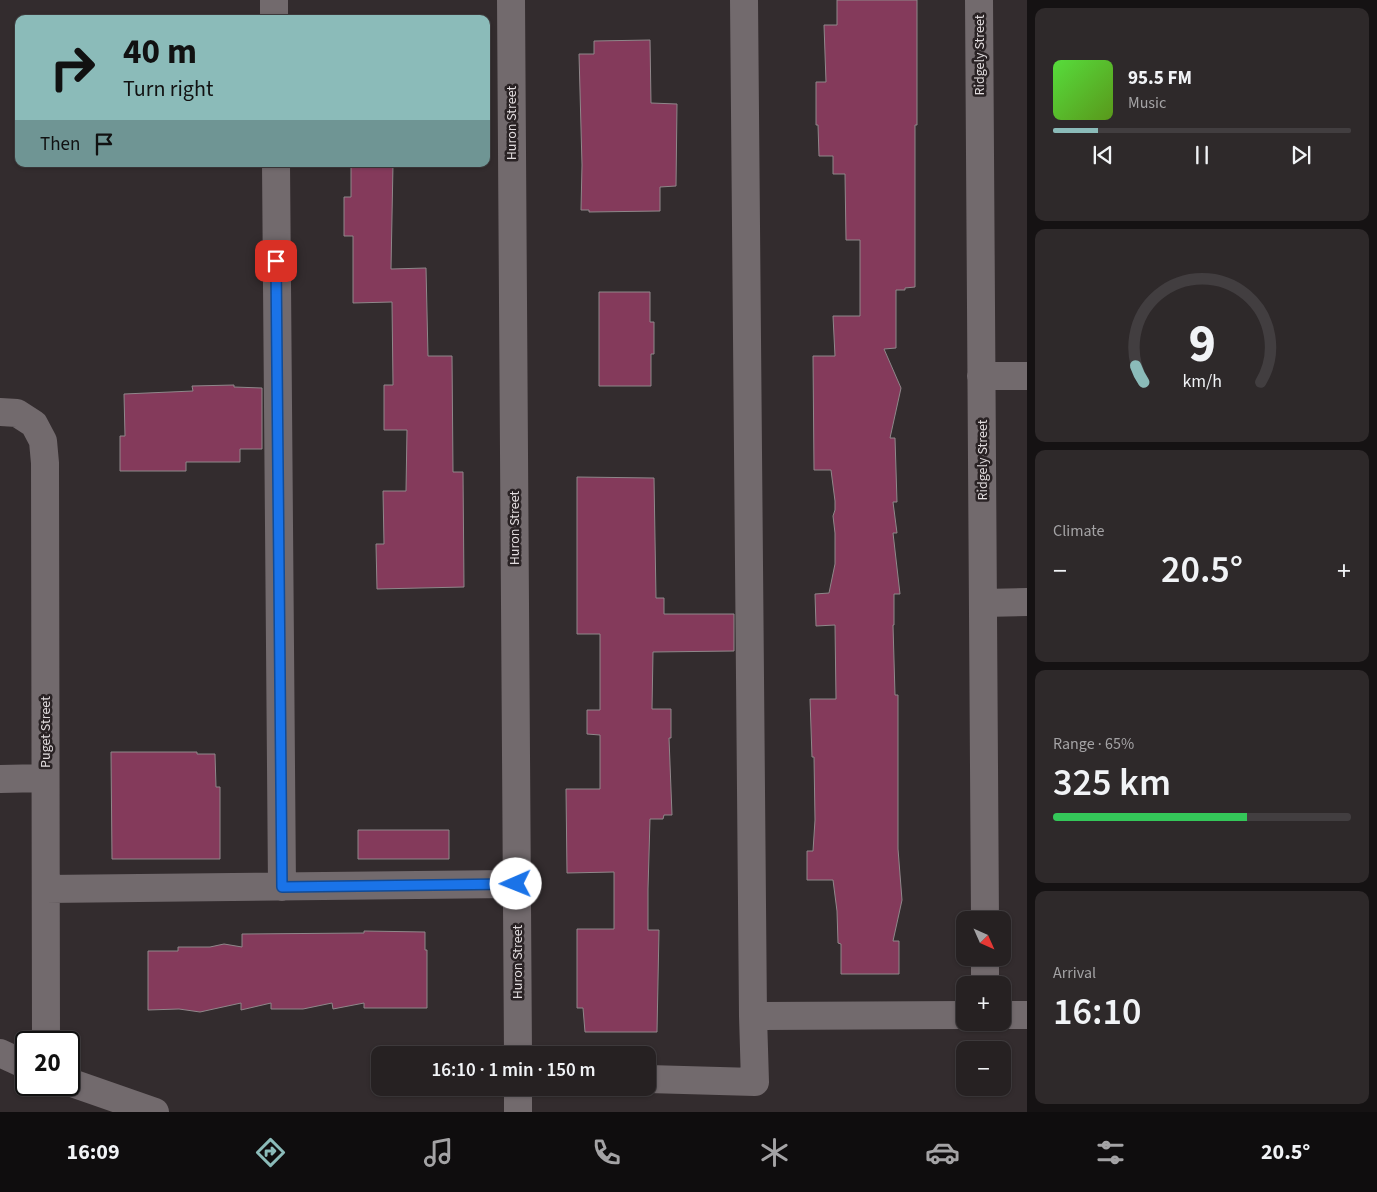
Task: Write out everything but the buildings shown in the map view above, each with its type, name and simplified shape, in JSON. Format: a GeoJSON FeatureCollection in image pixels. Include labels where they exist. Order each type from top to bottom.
{"type":"FeatureCollection","features":[{"type":"Feature","properties":{"kind":"street"},"geometry":{"type":"LineString","coordinates":[[274,0],[274,15]]}},
{"type":"Feature","properties":{"kind":"street","name":"Huron Street"},"geometry":{"type":"LineString","coordinates":[[511,0],[518,1046]]}},
{"type":"Feature","properties":{"kind":"street"},"geometry":{"type":"LineString","coordinates":[[656,1079],[755,1082],[744,0]]}},
{"type":"Feature","properties":{"kind":"street","name":"Ridgely Street"},"geometry":{"type":"LineString","coordinates":[[979,0],[985,911]]}},
{"type":"Feature","properties":{"kind":"street"},"geometry":{"type":"LineString","coordinates":[[276,167],[282,887]]}},
{"type":"Feature","properties":{"kind":"street"},"geometry":{"type":"LineString","coordinates":[[981,376],[1027,376]]}},
{"type":"Feature","properties":{"kind":"street","name":"Puget Street"},"geometry":{"type":"LineString","coordinates":[[0,412],[18,413],[34,424],[43,441],[45,463],[46,1031]]}},
{"type":"Feature","properties":{"kind":"street"},"geometry":{"type":"LineString","coordinates":[[983,602],[1027,602]]}},
{"type":"Feature","properties":{"kind":"street"},"geometry":{"type":"LineString","coordinates":[[0,779],[45,778]]}},
{"type":"Feature","properties":{"kind":"street"},"geometry":{"type":"LineString","coordinates":[[46,889],[516,884]]}},
{"type":"Feature","properties":{"kind":"street"},"geometry":{"type":"LineString","coordinates":[[753,1016],[956,1015]]}},
{"type":"Feature","properties":{"kind":"street"},"geometry":{"type":"LineString","coordinates":[[1011,1015],[1027,1015]]}},
{"type":"Feature","properties":{"kind":"street"},"geometry":{"type":"LineString","coordinates":[[0,1053],[15,1060]]}},
{"type":"Feature","properties":{"kind":"street"},"geometry":{"type":"LineString","coordinates":[[80,1086],[155,1112]]}},
{"type":"Feature","properties":{"kind":"street"},"geometry":{"type":"LineString","coordinates":[[518,1096],[518,1112]]}},
{"type":"Feature","properties":{"kind":"route"},"geometry":{"type":"LineString","coordinates":[[276,261],[282,887],[516,884]]}}]}
